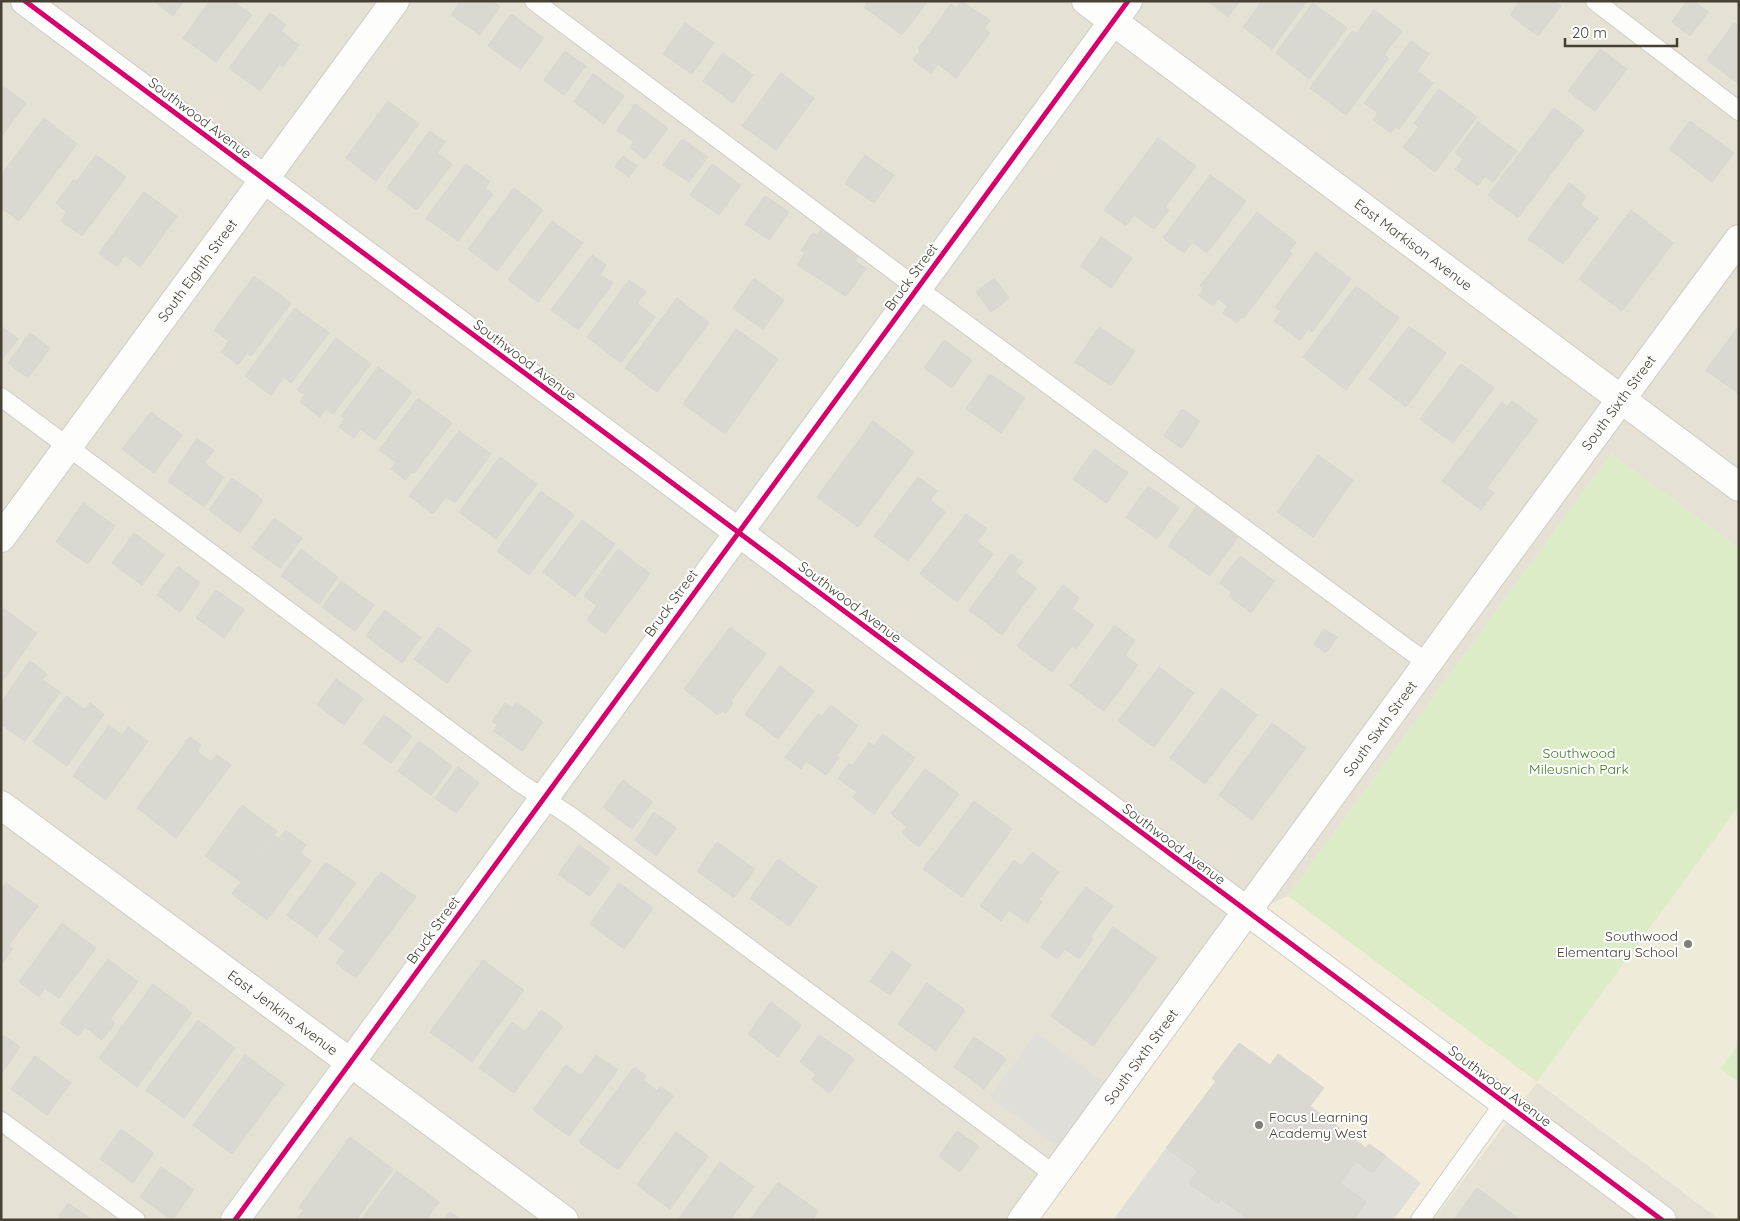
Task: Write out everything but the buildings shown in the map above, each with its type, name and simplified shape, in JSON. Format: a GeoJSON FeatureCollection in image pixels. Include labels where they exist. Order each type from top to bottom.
{"type":"FeatureCollection","features":[{"type":"Feature","properties":{"kind":"street","name":"Southwood Avenue"},"geometry":{"type":"LineString","coordinates":[[25,1],[1662,1220]]}},
{"type":"Feature","properties":{"kind":"street","name":"South Eighth Street"},"geometry":{"type":"LineString","coordinates":[[1,538],[395,1]]}},
{"type":"Feature","properties":{"kind":"street","name":"East Markison Avenue"},"geometry":{"type":"LineString","coordinates":[[1086,1],[1121,11],[1620,399],[1739,487]]}},
{"type":"Feature","properties":{"kind":"street","name":"Bruck Street"},"geometry":{"type":"LineString","coordinates":[[235,1220],[1121,11]]}},
{"type":"Feature","properties":{"kind":"street","name":"South Sixth Street"},"geometry":{"type":"LineString","coordinates":[[1022,1220],[1427,663],[1739,239]]}},
{"type":"Feature","properties":{"kind":"street","name":"East Jenkins Avenue"},"geometry":{"type":"LineString","coordinates":[[1,805],[564,1220]]}},
{"type":"Feature","properties":{"kind":"lane"},"geometry":{"type":"LineString","coordinates":[[534,1],[917,288],[1427,663]]}},
{"type":"Feature","properties":{"kind":"lane"},"geometry":{"type":"LineString","coordinates":[[1594,1],[1739,111]]}},
{"type":"Feature","properties":{"kind":"lane"},"geometry":{"type":"LineString","coordinates":[[1,397],[512,777],[544,797],[1054,1174]]}},
{"type":"Feature","properties":{"kind":"lane"},"geometry":{"type":"LineString","coordinates":[[1420,1220],[1504,1103]]}},
{"type":"Feature","properties":{"kind":"lane"},"geometry":{"type":"LineString","coordinates":[[1,1120],[136,1220]]}},
{"type":"Feature","properties":{"kind":"shaded area"},"geometry":{"type":"Polygon","coordinates":[[[1,1],[1739,1],[1739,548],[1611,454],[1288,896],[1244,917],[1027,1220],[1,1220],[1,1]]]}},
{"type":"Feature","properties":{"kind":"shaded area","name":"Southwood Elementary School"},"geometry":{"type":"Polygon","coordinates":[[[1739,806],[1739,1220],[1720,1220],[1537,1082],[1739,806]]]}},
{"type":"Feature","properties":{"kind":"shaded area"},"geometry":{"type":"Polygon","coordinates":[[[1288,896],[1537,1082],[1433,1220],[1027,1220],[1244,917],[1288,896]]]}},
{"type":"Feature","properties":{"kind":"shaded area"},"geometry":{"type":"Polygon","coordinates":[[[1036,1033],[1105,1082],[1058,1147],[990,1097],[1036,1033]]]}},
{"type":"Feature","properties":{"kind":"shaded area"},"geometry":{"type":"Polygon","coordinates":[[[1537,1082],[1720,1220],[1433,1220],[1537,1082]]]}},
{"type":"Feature","properties":{"kind":"shaded area"},"geometry":{"type":"Polygon","coordinates":[[[1166,1148],[1198,1171],[1189,1183],[1217,1204],[1221,1199],[1249,1220],[1113,1220],[1166,1148]]]}},
{"type":"Feature","properties":{"kind":"shaded area"},"geometry":{"type":"Polygon","coordinates":[[[1386,1156],[1421,1183],[1393,1220],[1353,1220],[1365,1202],[1340,1183],[1356,1161],[1373,1173],[1386,1156]]]}},
{"type":"Feature","properties":{"kind":"green space","name":"Southwood Mileusnich Park"},"geometry":{"type":"Polygon","coordinates":[[[1611,454],[1739,548],[1739,806],[1537,1082],[1288,896],[1611,454]]]}},
{"type":"Feature","properties":{"kind":"green space"},"geometry":{"type":"Polygon","coordinates":[[[1739,1044],[1739,1082],[1720,1069],[1739,1044]]]}},
{"type":"Feature","properties":{"kind":"cycle path"},"geometry":{"type":"LineString","coordinates":[[25,1],[1662,1220]]}},
{"type":"Feature","properties":{"kind":"cycle path"},"geometry":{"type":"LineString","coordinates":[[235,1220],[1128,1]]}},
{"type":"Feature","properties":{"kind":"place","name":"Southwood Elementary School"},"geometry":{"type":"Point","coordinates":[1688,944]}},
{"type":"Feature","properties":{"kind":"place","name":"Focus Learning Academy West"},"geometry":{"type":"Point","coordinates":[1259,1125]}}]}
